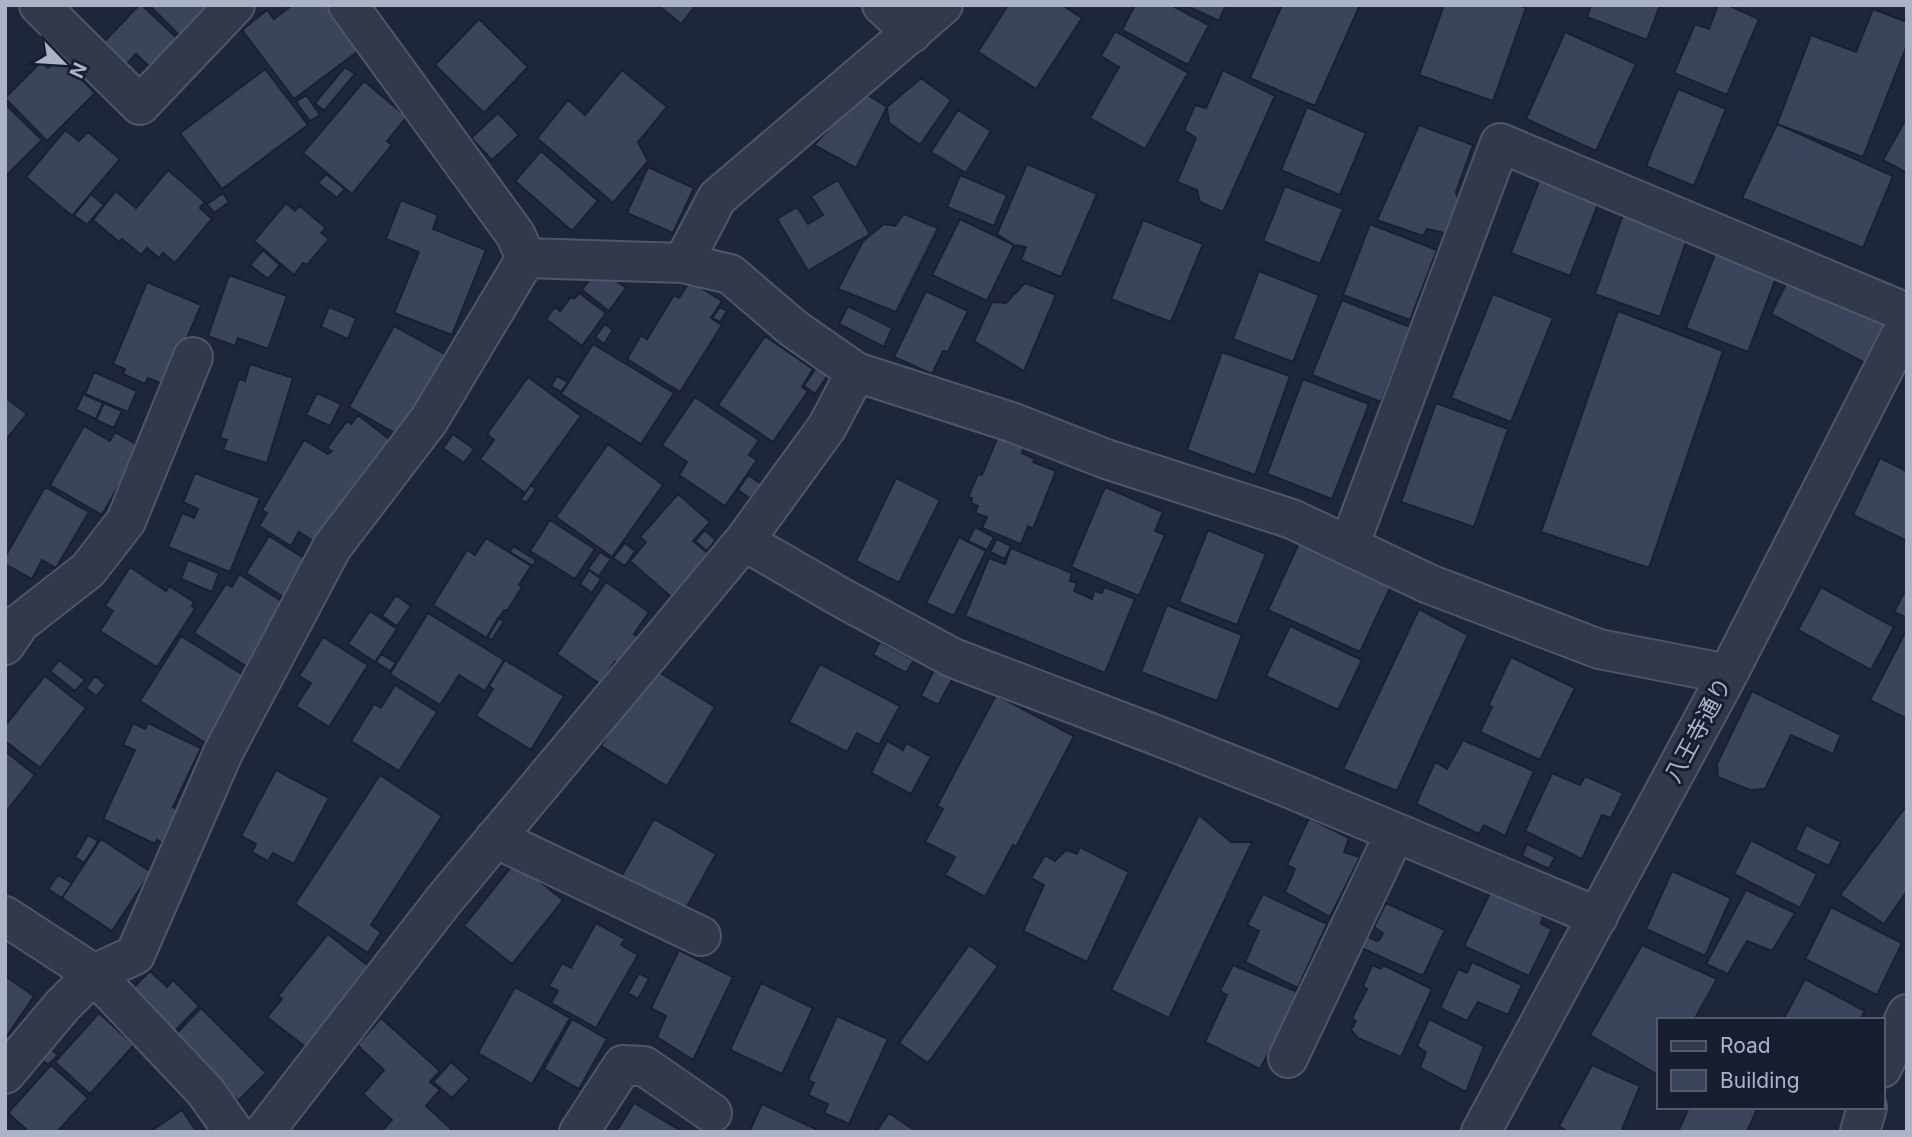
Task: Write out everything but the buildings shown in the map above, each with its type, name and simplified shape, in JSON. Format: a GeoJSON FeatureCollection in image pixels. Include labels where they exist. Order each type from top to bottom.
{"type":"FeatureCollection","features":[{"type":"Feature","properties":{"kind":"street"},"geometry":{"type":"LineString","coordinates":[[39,5],[140,105],[235,5]]}},
{"type":"Feature","properties":{"kind":"street"},"geometry":{"type":"LineString","coordinates":[[348,5],[515,234],[526,258]]}},
{"type":"Feature","properties":{"kind":"street"},"geometry":{"type":"LineString","coordinates":[[882,5],[912,33]]}},
{"type":"Feature","properties":{"kind":"street"},"geometry":{"type":"LineString","coordinates":[[683,262],[717,198],[943,5]]}},
{"type":"Feature","properties":{"kind":"street"},"geometry":{"type":"LineString","coordinates":[[1349,546],[1500,143],[1904,335]]}},
{"type":"Feature","properties":{"kind":"street"},"geometry":{"type":"LineString","coordinates":[[526,258],[683,262],[730,274],[793,328],[856,372],[1014,423],[1106,458],[1292,519],[1429,583],[1599,649],[1728,674]]}},
{"type":"Feature","properties":{"kind":"street"},"geometry":{"type":"LineString","coordinates":[[5,1074],[62,1006],[94,974],[135,955],[223,753],[332,547],[429,419],[526,258]]}},
{"type":"Feature","properties":{"kind":"street","name":"八王寺通り"},"geometry":{"type":"LineString","coordinates":[[1481,1132],[1728,674],[1904,335]]}},
{"type":"Feature","properties":{"kind":"street"},"geometry":{"type":"LineString","coordinates":[[5,645],[20,623],[89,570],[126,521],[192,357]]}},
{"type":"Feature","properties":{"kind":"street"},"geometry":{"type":"LineString","coordinates":[[264,1132],[435,911],[744,541],[827,427],[856,372]]}},
{"type":"Feature","properties":{"kind":"street"},"geometry":{"type":"LineString","coordinates":[[744,541],[953,658],[1161,737],[1598,917]]}},
{"type":"Feature","properties":{"kind":"street"},"geometry":{"type":"LineString","coordinates":[[1288,1058],[1395,832]]}},
{"type":"Feature","properties":{"kind":"street"},"geometry":{"type":"LineString","coordinates":[[495,838],[701,936]]}},
{"type":"Feature","properties":{"kind":"street"},"geometry":{"type":"LineString","coordinates":[[5,916],[94,974],[205,1091],[234,1132]]}},
{"type":"Feature","properties":{"kind":"street"},"geometry":{"type":"LineString","coordinates":[[1884,1064],[1907,1014]]}},
{"type":"Feature","properties":{"kind":"street"},"geometry":{"type":"LineString","coordinates":[[579,1132],[623,1065],[644,1066],[712,1112]]}},
{"type":"Feature","properties":{"kind":"street"},"geometry":{"type":"LineString","coordinates":[[1860,1132],[1866,1109]]}}]}
